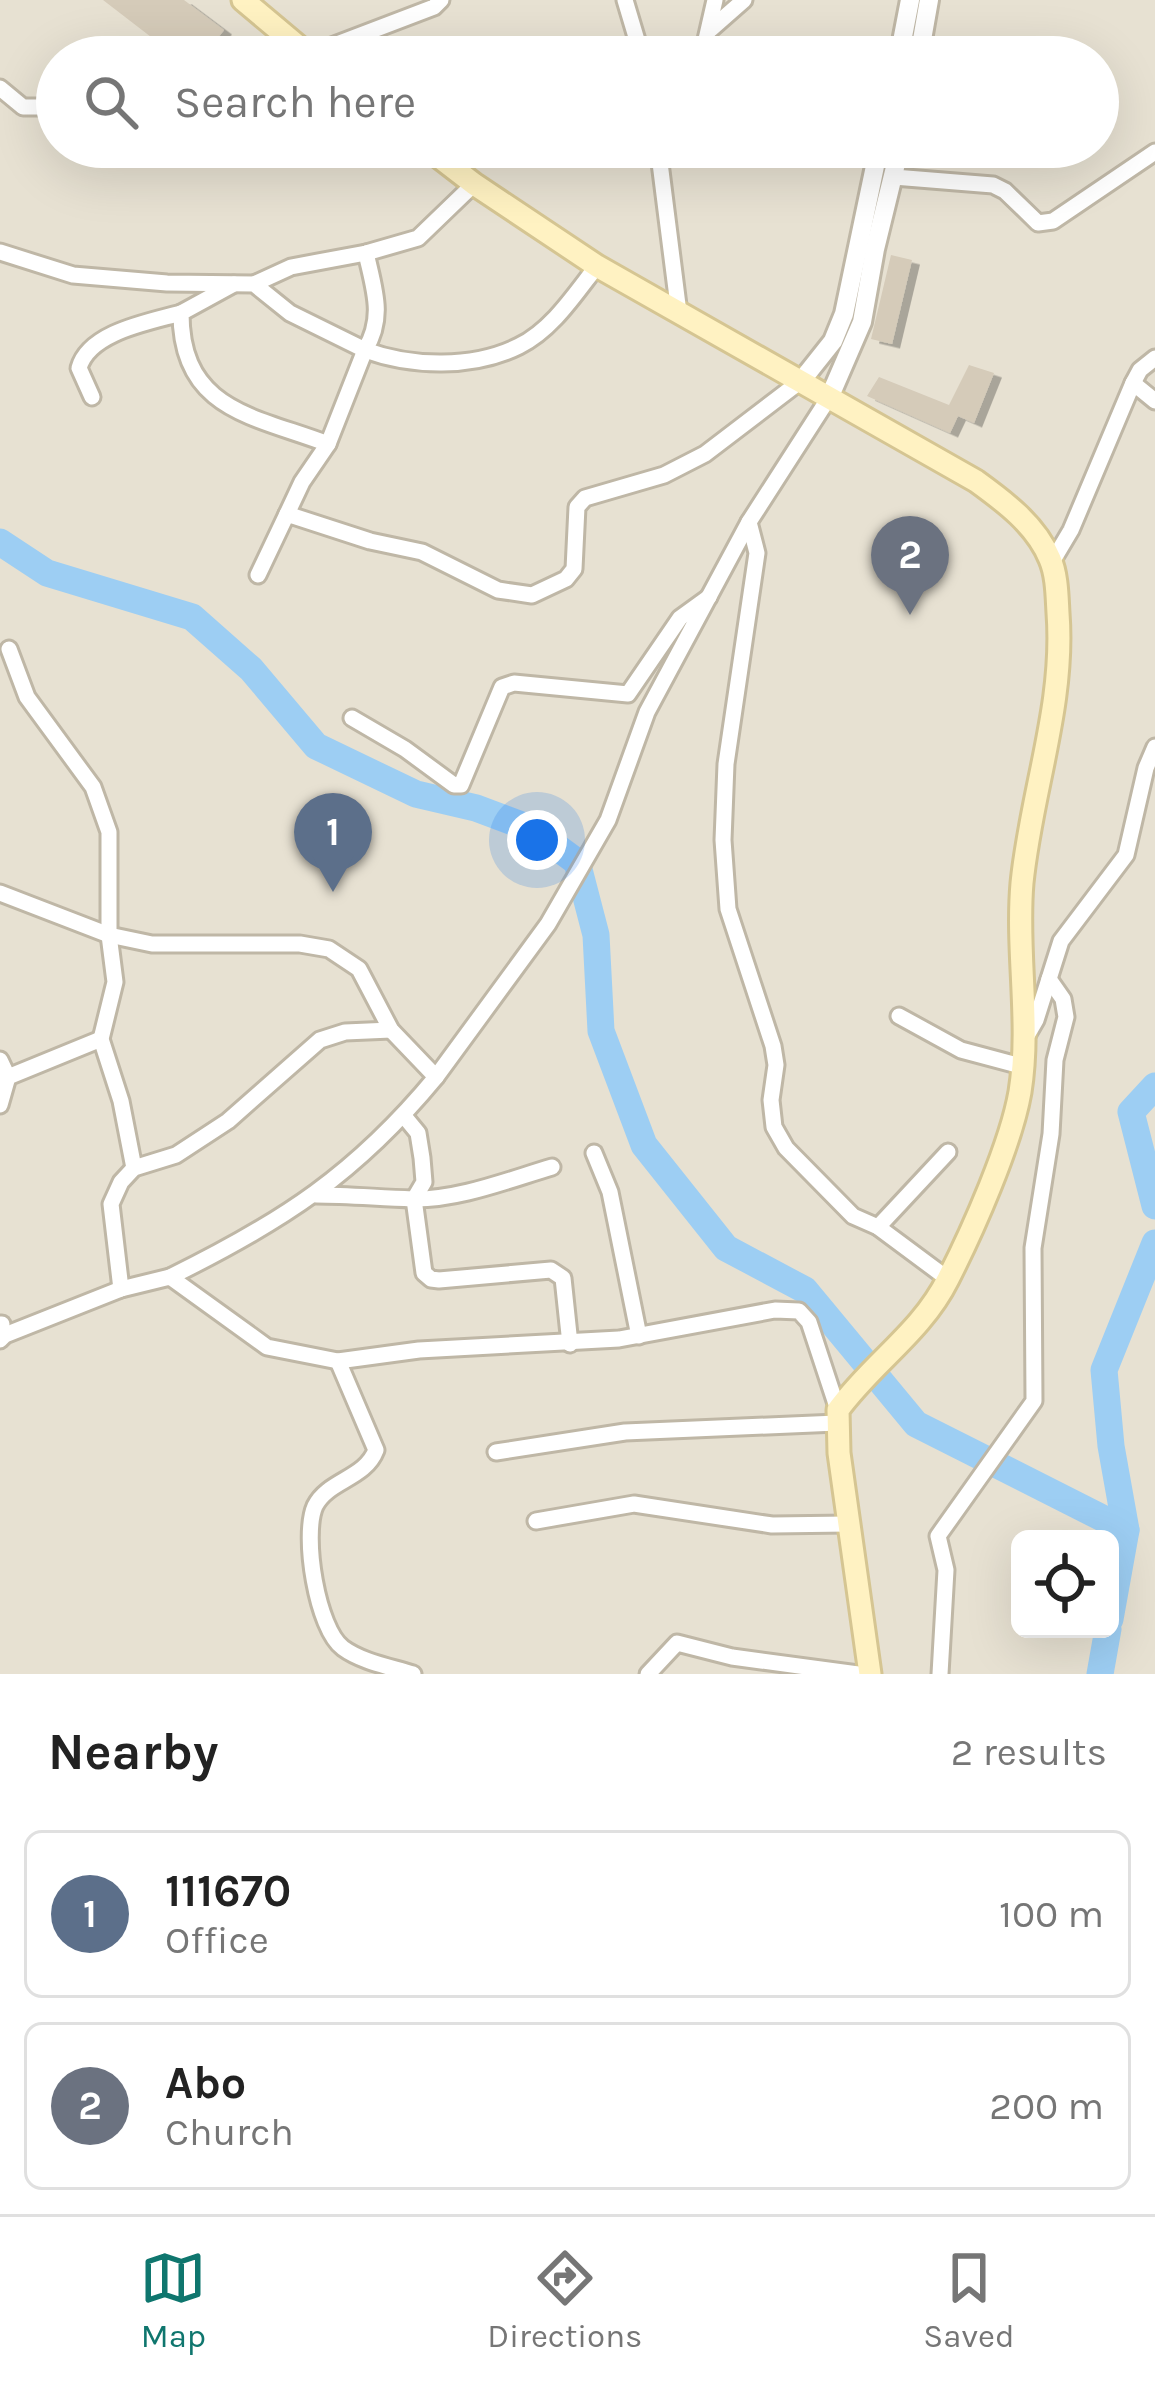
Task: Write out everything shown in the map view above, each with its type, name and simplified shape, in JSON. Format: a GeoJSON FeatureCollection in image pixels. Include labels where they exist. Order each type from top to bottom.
{"type":"FeatureCollection","features":[{"type":"Feature","properties":{"kind":"main road"},"geometry":{"type":"LineString","coordinates":[[243,0],[285,36]]}},
{"type":"Feature","properties":{"kind":"main road"},"geometry":{"type":"LineString","coordinates":[[453,168],[597,266],[976,481],[1012,507],[1052,562],[1060,642],[1058,689],[1028,832],[1022,886],[1020,1092],[996,1165],[948,1279],[930,1309],[837,1417],[870,1674]]}},
{"type":"Feature","properties":{"kind":"street"},"geometry":{"type":"LineString","coordinates":[[360,36],[441,0]]}},
{"type":"Feature","properties":{"kind":"street"},"geometry":{"type":"LineString","coordinates":[[625,0],[636,36]]}},
{"type":"Feature","properties":{"kind":"street"},"geometry":{"type":"LineString","coordinates":[[709,36],[715,0]]}},
{"type":"Feature","properties":{"kind":"street"},"geometry":{"type":"LineString","coordinates":[[711,29],[744,0]]}},
{"type":"Feature","properties":{"kind":"street"},"geometry":{"type":"LineString","coordinates":[[903,36],[910,0]]}},
{"type":"Feature","properties":{"kind":"street"},"geometry":{"type":"LineString","coordinates":[[923,36],[929,0]]}},
{"type":"Feature","properties":{"kind":"street"},"geometry":{"type":"LineString","coordinates":[[0,88],[23,107],[36,107]]}},
{"type":"Feature","properties":{"kind":"street"},"geometry":{"type":"LineString","coordinates":[[894,178],[993,185],[1038,224],[1053,221],[1155,152]]}},
{"type":"Feature","properties":{"kind":"street"},"geometry":{"type":"LineString","coordinates":[[661,168],[679,313]]}},
{"type":"Feature","properties":{"kind":"street"},"geometry":{"type":"LineString","coordinates":[[286,514],[422,552],[498,590],[532,595],[566,579],[574,569],[577,507],[584,498],[664,475],[705,454],[802,380],[833,341],[844,314],[875,168]]}},
{"type":"Feature","properties":{"kind":"street"},"geometry":{"type":"LineString","coordinates":[[1,1328],[170,1277],[265,1228],[316,1196],[364,1156],[436,1077],[548,924],[608,820],[646,712],[749,522],[830,396],[862,322],[896,168]]}},
{"type":"Feature","properties":{"kind":"street"},"geometry":{"type":"LineString","coordinates":[[92,397],[79,368],[90,351],[112,335],[181,313],[291,267],[418,238],[474,184]]}},
{"type":"Feature","properties":{"kind":"street"},"geometry":{"type":"LineString","coordinates":[[0,252],[73,275],[166,284],[245,283],[290,313],[364,350],[413,363],[471,360],[520,346],[552,320],[597,266]]}},
{"type":"Feature","properties":{"kind":"street"},"geometry":{"type":"LineString","coordinates":[[258,575],[302,482],[328,444],[364,350],[377,330],[379,315],[366,253]]}},
{"type":"Feature","properties":{"kind":"street"},"geometry":{"type":"LineString","coordinates":[[181,313],[189,361],[211,396],[248,418],[328,444]]}},
{"type":"Feature","properties":{"kind":"street"},"geometry":{"type":"LineString","coordinates":[[1052,562],[1071,530],[1132,383],[1155,358]]}},
{"type":"Feature","properties":{"kind":"street"},"geometry":{"type":"LineString","coordinates":[[1132,383],[1155,401]]}},
{"type":"Feature","properties":{"kind":"street"},"geometry":{"type":"LineString","coordinates":[[749,522],[757,553],[726,764],[723,840],[728,909],[773,1046],[775,1127],[786,1148],[832,1198],[948,1279]]}},
{"type":"Feature","properties":{"kind":"street"},"geometry":{"type":"LineString","coordinates":[[352,718],[454,785],[461,785],[502,687],[514,683],[628,694],[680,618],[712,595]]}},
{"type":"Feature","properties":{"kind":"street"},"geometry":{"type":"LineString","coordinates":[[9,649],[27,697],[93,787],[103,810],[111,849],[115,982],[101,1040],[121,1101],[134,1168]]}},
{"type":"Feature","properties":{"kind":"street"},"geometry":{"type":"LineString","coordinates":[[1023,1042],[1036,1020],[1061,940],[1126,855],[1155,747]]}},
{"type":"Feature","properties":{"kind":"street"},"geometry":{"type":"LineString","coordinates":[[0,892],[110,935],[152,944],[300,944],[329,949],[359,969],[391,1030],[436,1077]]}},
{"type":"Feature","properties":{"kind":"street"},"geometry":{"type":"LineString","coordinates":[[940,1674],[946,1570],[938,1536],[1023,1419],[1035,1391],[1030,1280],[1051,1134],[1055,1060],[1066,1017],[1063,999],[1049,979]]}},
{"type":"Feature","properties":{"kind":"street"},"geometry":{"type":"LineString","coordinates":[[899,1016],[961,1050],[1021,1066]]}},
{"type":"Feature","properties":{"kind":"street"},"geometry":{"type":"LineString","coordinates":[[121,1289],[112,1204],[121,1182],[134,1168],[176,1155],[228,1121],[320,1040],[345,1031],[391,1030]]}},
{"type":"Feature","properties":{"kind":"street"},"geometry":{"type":"LineString","coordinates":[[8,1077],[101,1040]]}},
{"type":"Feature","properties":{"kind":"street"},"geometry":{"type":"LineString","coordinates":[[0,1060],[8,1077],[0,1106]]}},
{"type":"Feature","properties":{"kind":"street"},"geometry":{"type":"LineString","coordinates":[[404,1116],[418,1133],[422,1158],[424,1182],[414,1199],[424,1273],[430,1279],[559,1273],[570,1344]]}},
{"type":"Feature","properties":{"kind":"street"},"geometry":{"type":"LineString","coordinates":[[878,1227],[948,1152]]}},
{"type":"Feature","properties":{"kind":"street"},"geometry":{"type":"LineString","coordinates":[[594,1153],[610,1192],[638,1336]]}},
{"type":"Feature","properties":{"kind":"street"},"geometry":{"type":"LineString","coordinates":[[316,1196],[414,1199],[480,1189],[552,1167]]}},
{"type":"Feature","properties":{"kind":"street"},"geometry":{"type":"LineString","coordinates":[[170,1277],[267,1347],[338,1361],[419,1350],[570,1344],[776,1310],[799,1311],[809,1322],[837,1417],[626,1432],[496,1452]]}},
{"type":"Feature","properties":{"kind":"street"},"geometry":{"type":"LineString","coordinates":[[338,1361],[376,1450],[366,1468],[323,1496],[315,1507],[312,1569],[333,1638],[358,1656],[413,1674]]}},
{"type":"Feature","properties":{"kind":"street"},"geometry":{"type":"LineString","coordinates":[[536,1521],[634,1504],[772,1525],[848,1524]]}},
{"type":"Feature","properties":{"kind":"street"},"geometry":{"type":"LineString","coordinates":[[648,1674],[677,1643],[732,1657],[858,1674]]}},
{"type":"Feature","properties":{"kind":"shaded area"},"geometry":{"type":"Polygon","coordinates":[[[0,0],[1155,0],[1155,1674],[0,1674],[0,0]]]}},
{"type":"Feature","properties":{"kind":"building"},"geometry":{"type":"Polygon","coordinates":[[[103,0],[184,0],[224,30],[219,36],[150,36],[103,0]]]}},
{"type":"Feature","properties":{"kind":"building"},"geometry":{"type":"Polygon","coordinates":[[[891,255],[912,260],[892,344],[871,339],[891,255]]]}},
{"type":"Feature","properties":{"kind":"building"},"geometry":{"type":"Polygon","coordinates":[[[969,365],[994,373],[974,423],[958,416],[950,433],[867,396],[879,377],[949,405],[969,365]]]}},
{"type":"Feature","properties":{"kind":"waterway"},"geometry":{"type":"LineString","coordinates":[[0,542],[47,573],[192,617],[251,669],[316,746],[416,794],[476,808],[532,829],[577,862],[596,935],[601,1031],[644,1145],[726,1248],[805,1290],[916,1424],[1126,1530]]}},
{"type":"Feature","properties":{"kind":"waterway"},"geometry":{"type":"LineString","coordinates":[[1155,1086],[1131,1112],[1155,1206]]}},
{"type":"Feature","properties":{"kind":"waterway"},"geometry":{"type":"LineString","coordinates":[[1119,1569],[1126,1530],[1104,1370],[1155,1243]]}},
{"type":"Feature","properties":{"kind":"waterway"},"geometry":{"type":"LineString","coordinates":[[1100,1674],[1106,1638]]}},
{"type":"Feature","properties":{"kind":"place","name":"Abo"},"geometry":{"type":"Point","coordinates":[910,615]}},
{"type":"Feature","properties":{"kind":"place","name":"111670"},"geometry":{"type":"Point","coordinates":[333,892]}}]}
